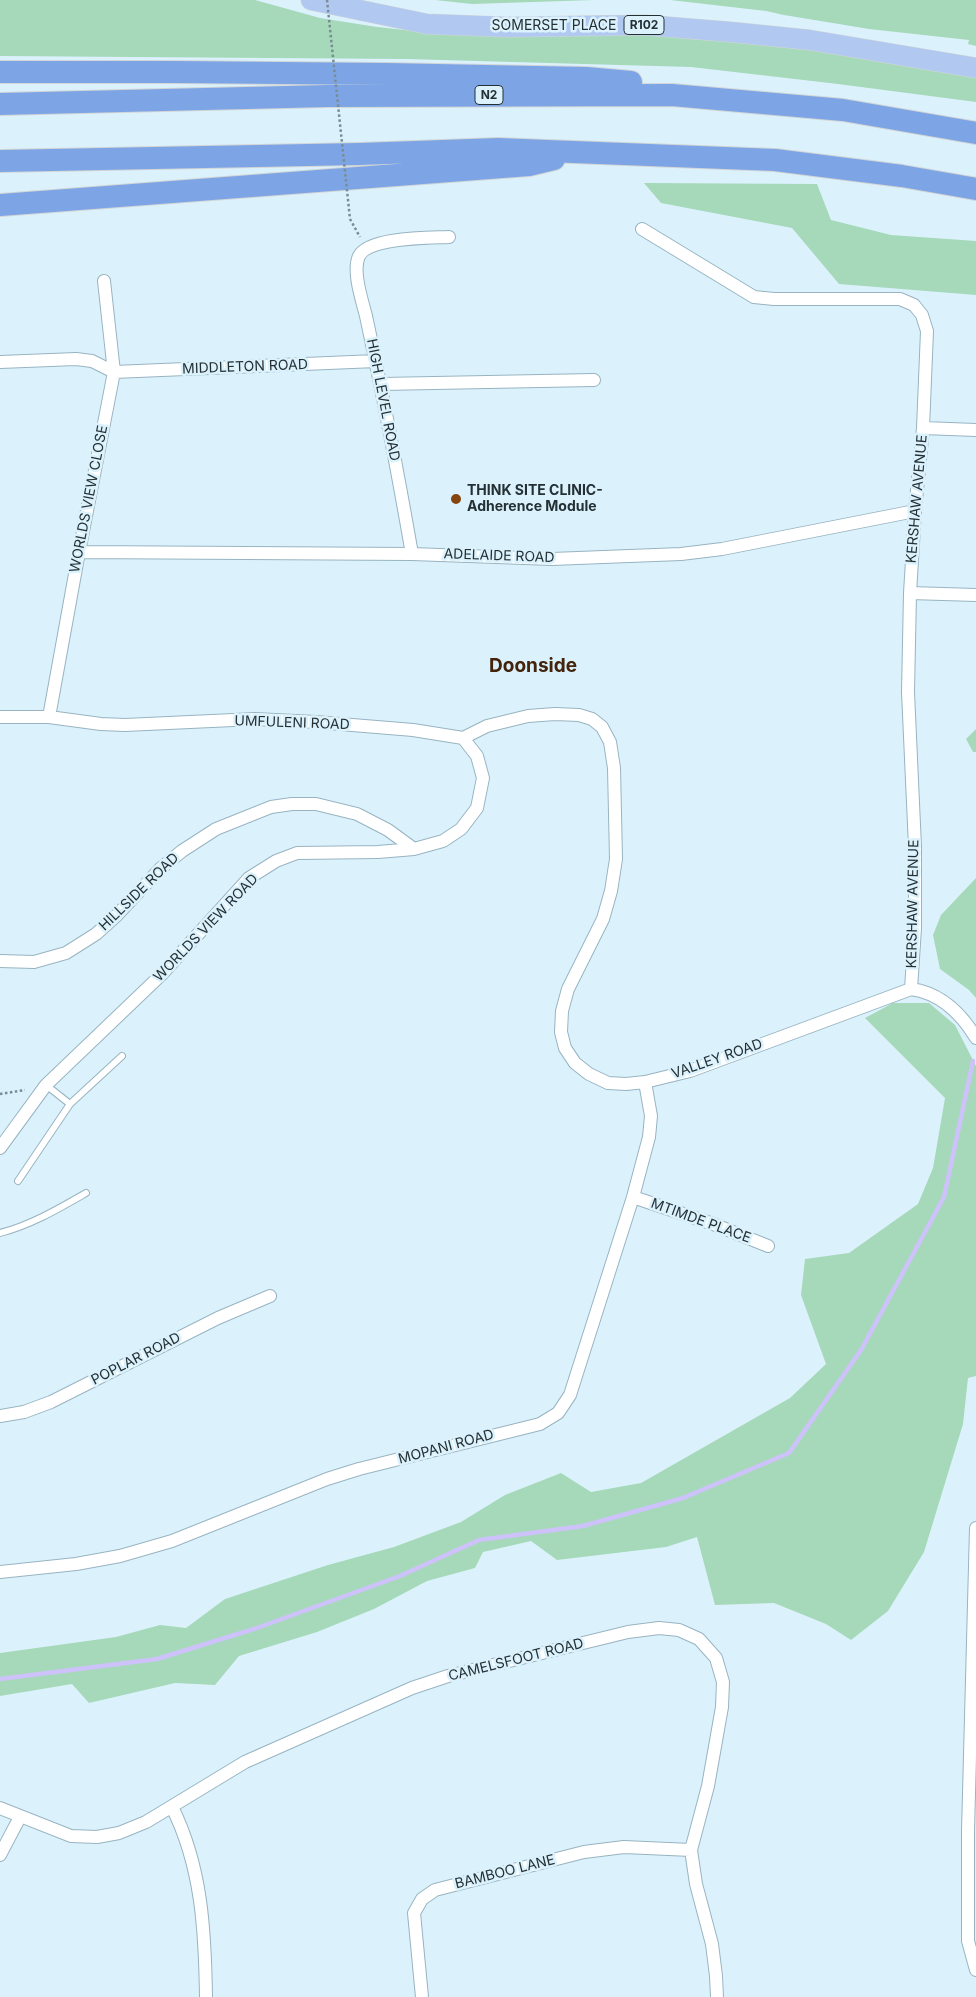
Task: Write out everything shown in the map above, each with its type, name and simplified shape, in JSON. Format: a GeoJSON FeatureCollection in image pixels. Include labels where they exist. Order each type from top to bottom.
{"type":"FeatureCollection","features":[{"type":"Feature","properties":{"kind":"highway"},"geometry":{"type":"LineString","coordinates":[[0,72],[175,72],[586,78],[630,82],[672,94]]}},
{"type":"Feature","properties":{"kind":"highway","name":"N2"},"geometry":{"type":"LineString","coordinates":[[0,104],[318,96],[672,94],[843,110],[976,133]]}},
{"type":"Feature","properties":{"kind":"highway"},"geometry":{"type":"LineString","coordinates":[[0,162],[498,149],[574,151],[775,160],[902,176],[976,190]]}},
{"type":"Feature","properties":{"kind":"highway"},"geometry":{"type":"LineString","coordinates":[[0,205],[529,165],[547,162],[574,151]]}},
{"type":"Feature","properties":{"kind":"main road","name":"SOMERSET PLACE"},"geometry":{"type":"LineString","coordinates":[[311,0],[427,24],[507,27],[645,25],[810,40],[976,68]]}},
{"type":"Feature","properties":{"kind":"street","name":"KERSHAW AVENUE"},"geometry":{"type":"LineString","coordinates":[[642,229],[754,296],[774,299],[900,299],[914,305],[922,316],[927,332],[923,428],[910,593],[908,692],[915,847],[915,928],[911,989]]}},
{"type":"Feature","properties":{"kind":"street"},"geometry":{"type":"LineString","coordinates":[[366,249],[382,243],[417,238],[449,237]]}},
{"type":"Feature","properties":{"kind":"street","name":"HIGH LEVEL ROAD"},"geometry":{"type":"LineString","coordinates":[[366,249],[359,256],[357,265],[358,282],[381,384],[412,554]]}},
{"type":"Feature","properties":{"kind":"street","name":"WORLDS VIEW CLOSE"},"geometry":{"type":"LineString","coordinates":[[49,717],[114,372],[104,281]]}},
{"type":"Feature","properties":{"kind":"street"},"geometry":{"type":"LineString","coordinates":[[0,362],[76,359],[92,361],[114,372]]}},
{"type":"Feature","properties":{"kind":"street","name":"MIDDLETON ROAD"},"geometry":{"type":"LineString","coordinates":[[114,372],[376,361]]}},
{"type":"Feature","properties":{"kind":"street"},"geometry":{"type":"LineString","coordinates":[[381,384],[594,380]]}},
{"type":"Feature","properties":{"kind":"street"},"geometry":{"type":"LineString","coordinates":[[923,428],[976,430]]}},
{"type":"Feature","properties":{"kind":"street","name":"ADELAIDE ROAD"},"geometry":{"type":"LineString","coordinates":[[79,552],[412,554],[552,559],[681,554],[722,549],[915,511]]}},
{"type":"Feature","properties":{"kind":"street"},"geometry":{"type":"LineString","coordinates":[[910,593],[976,594]]}},
{"type":"Feature","properties":{"kind":"street","name":"VALLEY ROAD"},"geometry":{"type":"LineString","coordinates":[[463,738],[487,726],[509,720],[555,714],[579,715],[592,719],[602,727],[610,742],[614,768],[616,859],[611,891],[603,919],[568,989],[562,1011],[561,1032],[565,1048],[575,1063],[589,1074],[608,1083],[626,1084],[645,1082],[690,1071],[911,989]]}},
{"type":"Feature","properties":{"kind":"street","name":"UMFULENI ROAD"},"geometry":{"type":"LineString","coordinates":[[0,717],[49,717],[101,724],[125,725],[255,719],[412,730],[463,738]]}},
{"type":"Feature","properties":{"kind":"street","name":"WORLDS VIEW ROAD"},"geometry":{"type":"LineString","coordinates":[[0,1148],[46,1086],[162,974],[249,878],[276,860],[297,853],[378,852],[414,849],[443,841],[461,829],[477,808],[483,778],[478,756],[463,738]]}},
{"type":"Feature","properties":{"kind":"street","name":"HILLSIDE ROAD"},"geometry":{"type":"LineString","coordinates":[[0,961],[34,962],[66,952],[96,934],[160,869],[182,851],[216,829],[271,807],[292,804],[316,804],[357,814],[388,830],[414,849]]}},
{"type":"Feature","properties":{"kind":"street"},"geometry":{"type":"LineString","coordinates":[[911,989],[935,996],[952,1008],[970,1027],[976,1038]]}},
{"type":"Feature","properties":{"kind":"street","name":"MOPANI ROAD"},"geometry":{"type":"LineString","coordinates":[[0,1572],[76,1564],[120,1556],[172,1541],[351,1472],[540,1424],[558,1413],[570,1394],[633,1197],[649,1137],[651,1116],[645,1082]]}},
{"type":"Feature","properties":{"kind":"street","name":"MTIMDE PLACE"},"geometry":{"type":"LineString","coordinates":[[633,1197],[713,1224],[768,1246]]}},
{"type":"Feature","properties":{"kind":"street","name":"POPLAR ROAD"},"geometry":{"type":"LineString","coordinates":[[0,1416],[24,1412],[51,1402],[218,1318],[270,1296]]}},
{"type":"Feature","properties":{"kind":"street"},"geometry":{"type":"LineString","coordinates":[[976,1528],[968,1941],[976,1970]]}},
{"type":"Feature","properties":{"kind":"street","name":"CAMELSFOOT ROAD"},"geometry":{"type":"LineString","coordinates":[[0,1808],[72,1836],[97,1837],[128,1829],[146,1822],[245,1762],[412,1688],[448,1676],[618,1634],[659,1628],[679,1630],[699,1639],[716,1658],[723,1682],[722,1707],[708,1786],[691,1850],[696,1884],[712,1944],[717,1997]]}},
{"type":"Feature","properties":{"kind":"street"},"geometry":{"type":"LineString","coordinates":[[172,1806],[184,1831],[194,1864],[205,1952],[206,1997]]}},
{"type":"Feature","properties":{"kind":"street"},"geometry":{"type":"LineString","coordinates":[[0,1855],[20,1817]]}},
{"type":"Feature","properties":{"kind":"street","name":"BAMBOO LANE"},"geometry":{"type":"LineString","coordinates":[[422,1997],[414,1913],[422,1899],[435,1890],[584,1852],[624,1847],[691,1850]]}},
{"type":"Feature","properties":{"kind":"lane"},"geometry":{"type":"LineString","coordinates":[[18,1181],[70,1104],[122,1056]]}},
{"type":"Feature","properties":{"kind":"lane"},"geometry":{"type":"LineString","coordinates":[[46,1086],[70,1104]]}},
{"type":"Feature","properties":{"kind":"lane"},"geometry":{"type":"LineString","coordinates":[[0,1233],[17,1229],[41,1218],[86,1193]]}},
{"type":"Feature","properties":{"kind":"path"},"geometry":{"type":"LineString","coordinates":[[327,0],[350,219],[366,249]]}},
{"type":"Feature","properties":{"kind":"path"},"geometry":{"type":"LineString","coordinates":[[0,1094],[46,1086]]}},
{"type":"Feature","properties":{"kind":"green space"},"geometry":{"type":"Polygon","coordinates":[[[0,0],[255,0],[320,18],[423,32],[657,32],[752,40],[976,73],[976,102],[691,67],[406,59],[0,56],[0,0]]]}},
{"type":"Feature","properties":{"kind":"green space"},"geometry":{"type":"Polygon","coordinates":[[[435,0],[594,0],[472,4],[435,0]]]}},
{"type":"Feature","properties":{"kind":"green space"},"geometry":{"type":"Polygon","coordinates":[[[670,0],[976,0],[976,46],[968,44],[969,40],[869,29],[766,11],[670,0]]]}},
{"type":"Feature","properties":{"kind":"green space"},"geometry":{"type":"Polygon","coordinates":[[[644,183],[817,184],[831,220],[891,235],[976,241],[976,295],[839,284],[792,228],[661,203],[644,183]]]}},
{"type":"Feature","properties":{"kind":"green space"},"geometry":{"type":"Polygon","coordinates":[[[976,729],[976,752],[973,752],[966,739],[976,729]]]}},
{"type":"Feature","properties":{"kind":"green space"},"geometry":{"type":"Polygon","coordinates":[[[976,878],[976,998],[969,990],[940,969],[933,935],[941,915],[976,878]]]}},
{"type":"Feature","properties":{"kind":"green space"},"geometry":{"type":"Polygon","coordinates":[[[893,1003],[929,1003],[955,1025],[976,1066],[976,1376],[968,1378],[963,1424],[924,1552],[888,1611],[851,1640],[826,1624],[774,1603],[715,1605],[697,1537],[666,1547],[557,1560],[531,1541],[483,1552],[475,1568],[427,1581],[374,1609],[317,1632],[239,1656],[215,1685],[175,1683],[89,1703],[72,1684],[0,1696],[0,1653],[116,1637],[160,1625],[186,1628],[225,1599],[328,1565],[394,1547],[461,1522],[505,1495],[561,1473],[591,1492],[641,1483],[790,1398],[826,1364],[801,1295],[805,1259],[849,1253],[918,1204],[933,1168],[945,1098],[865,1018],[893,1003]]]}},
{"type":"Feature","properties":{"kind":"waterway"},"geometry":{"type":"LineString","coordinates":[[0,1679],[157,1659],[257,1628],[400,1576],[479,1540],[583,1526],[683,1498],[789,1453],[861,1350],[944,1197],[973,1061]]}},
{"type":"Feature","properties":{"kind":"place","name":"THINK SITE CLINIC- Adherence Module"},"geometry":{"type":"Point","coordinates":[456,499]}},
{"type":"Feature","properties":{"kind":"district","name":"Doonside"},"geometry":{"type":"Point","coordinates":[533,666]}}]}
